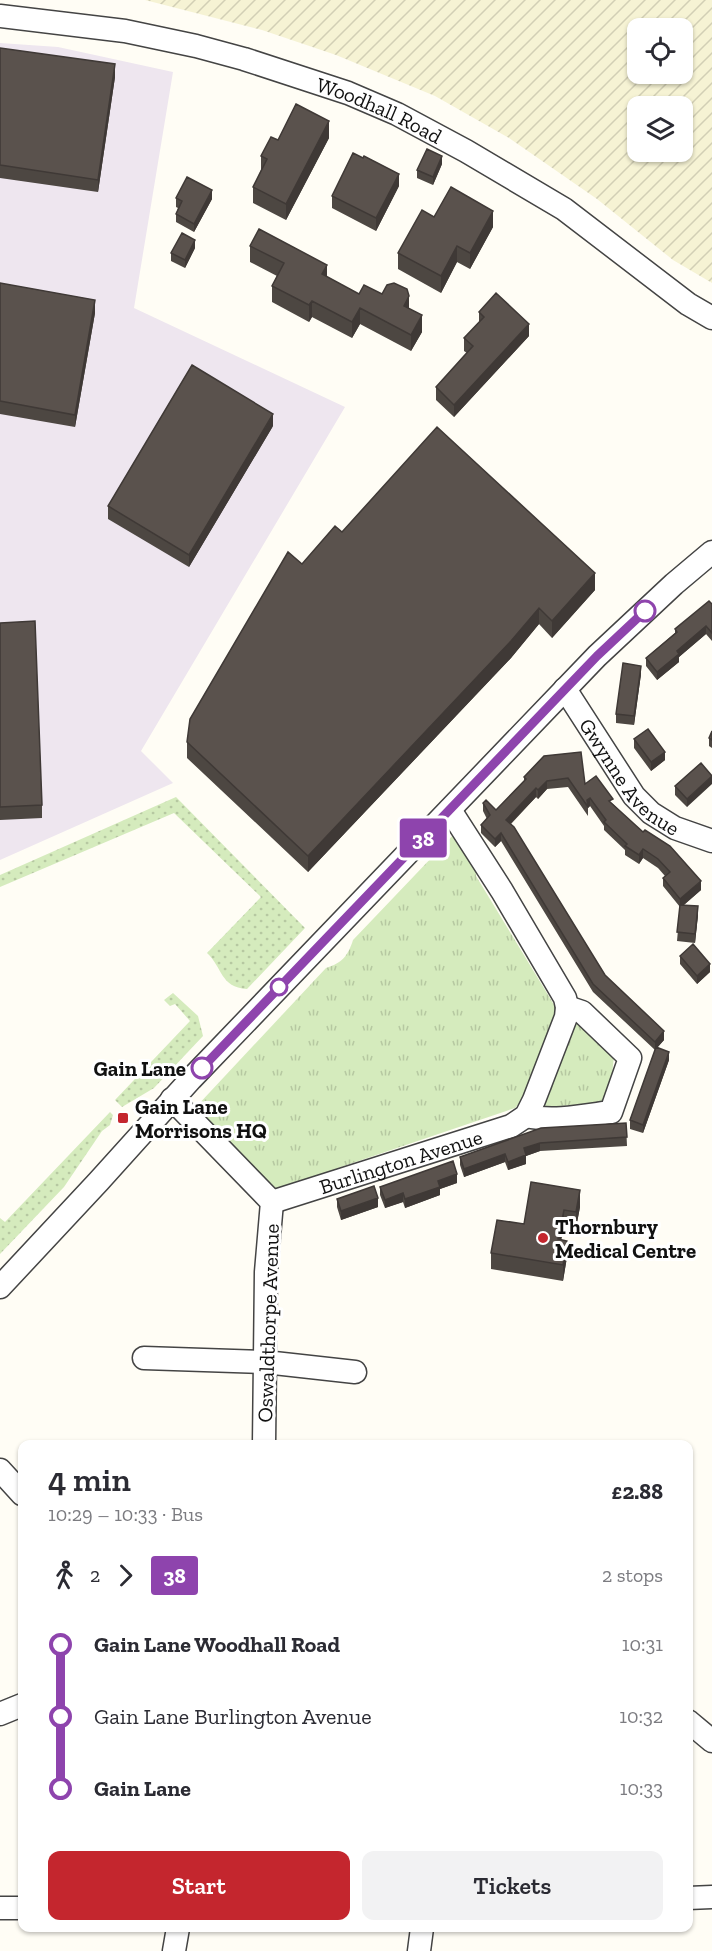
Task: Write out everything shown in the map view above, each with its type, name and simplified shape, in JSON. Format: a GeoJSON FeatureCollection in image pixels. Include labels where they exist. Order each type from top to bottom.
{"type":"FeatureCollection","features":[{"type":"Feature","properties":{"kind":"street","name":"Woodhall Road"},"geometry":{"type":"LineString","coordinates":[[0,16],[125,31],[196,46],[244,59],[358,97],[437,135],[564,209],[688,304],[712,318]]}},
{"type":"Feature","properties":{"kind":"street"},"geometry":{"type":"LineString","coordinates":[[0,1287],[172,1099],[565,689],[631,624],[712,552]]}},
{"type":"Feature","properties":{"kind":"street","name":"Gwynne Avenue"},"geometry":{"type":"LineString","coordinates":[[565,689],[634,795],[646,807],[675,828],[712,841]]}},
{"type":"Feature","properties":{"kind":"street"},"geometry":{"type":"LineString","coordinates":[[450,810],[502,891],[565,998],[566,1017],[526,1116],[538,1119],[557,1119],[611,1112],[630,1058],[582,1012],[567,1007]]}},
{"type":"Feature","properties":{"kind":"street","name":"Oswaldthorpe Avenue"},"geometry":{"type":"LineString","coordinates":[[172,1099],[272,1202],[266,1272],[264,1440]]}},
{"type":"Feature","properties":{"kind":"street","name":"Burlington Avenue"},"geometry":{"type":"LineString","coordinates":[[272,1202],[511,1126],[526,1116]]}},
{"type":"Feature","properties":{"kind":"street"},"geometry":{"type":"LineString","coordinates":[[144,1358],[265,1362],[355,1372]]}},
{"type":"Feature","properties":{"kind":"street"},"geometry":{"type":"LineString","coordinates":[[0,1470],[18,1490]]}},
{"type":"Feature","properties":{"kind":"street"},"geometry":{"type":"LineString","coordinates":[[0,1714],[18,1707]]}},
{"type":"Feature","properties":{"kind":"street"},"geometry":{"type":"LineString","coordinates":[[693,1724],[710,1735]]}},
{"type":"Feature","properties":{"kind":"street"},"geometry":{"type":"LineString","coordinates":[[693,1898],[712,1897]]}},
{"type":"Feature","properties":{"kind":"street"},"geometry":{"type":"LineString","coordinates":[[0,1908],[18,1908]]}},
{"type":"Feature","properties":{"kind":"street"},"geometry":{"type":"LineString","coordinates":[[174,1951],[177,1932]]}},
{"type":"Feature","properties":{"kind":"street"},"geometry":{"type":"LineString","coordinates":[[419,1951],[421,1932]]}},
{"type":"Feature","properties":{"kind":"shaded area"},"geometry":{"type":"Polygon","coordinates":[[[145,0],[712,0],[712,283],[673,260],[597,199],[509,138],[435,96],[336,55],[262,30],[145,0]]]}},
{"type":"Feature","properties":{"kind":"shaded area"},"geometry":{"type":"Polygon","coordinates":[[[0,43],[58,47],[173,72],[134,308],[345,407],[141,751],[173,783],[0,860],[0,43]]]}},
{"type":"Feature","properties":{"kind":"green space"},"geometry":{"type":"Polygon","coordinates":[[[176,797],[305,928],[247,989],[232,985],[227,981],[207,953],[261,897],[174,813],[0,887],[0,875],[176,797]]]}},
{"type":"Feature","properties":{"kind":"green space"},"geometry":{"type":"Polygon","coordinates":[[[456,832],[477,869],[476,876],[556,1008],[550,1043],[533,1088],[515,1108],[335,1169],[333,1175],[272,1193],[200,1115],[201,1110],[196,1107],[326,968],[344,958],[353,940],[456,832]]]}},
{"type":"Feature","properties":{"kind":"green space"},"geometry":{"type":"Polygon","coordinates":[[[173,993],[198,1016],[203,1036],[154,1088],[122,1107],[115,1100],[190,1021],[175,1004],[170,1006],[164,1000],[173,993]]]}},
{"type":"Feature","properties":{"kind":"green space"},"geometry":{"type":"Polygon","coordinates":[[[574,1020],[589,1027],[590,1035],[614,1058],[609,1093],[601,1103],[561,1106],[557,1112],[544,1109],[542,1104],[574,1020]]]}},
{"type":"Feature","properties":{"kind":"green space"},"geometry":{"type":"Polygon","coordinates":[[[110,1112],[113,1115],[110,1125],[102,1131],[64,1187],[0,1254],[0,1218],[5,1222],[110,1112]]]}},
{"type":"Feature","properties":{"kind":"building"},"geometry":{"type":"Polygon","coordinates":[[[0,48],[115,64],[98,180],[0,165],[0,48]]]}},
{"type":"Feature","properties":{"kind":"building"},"geometry":{"type":"Polygon","coordinates":[[[296,104],[329,121],[286,204],[253,187],[267,159],[261,156],[271,137],[278,140],[296,104]]]}},
{"type":"Feature","properties":{"kind":"building"},"geometry":{"type":"Polygon","coordinates":[[[427,149],[442,156],[433,177],[417,170],[427,149]]]}},
{"type":"Feature","properties":{"kind":"building"},"geometry":{"type":"Polygon","coordinates":[[[353,153],[363,158],[364,156],[399,174],[376,218],[332,196],[353,153]]]}},
{"type":"Feature","properties":{"kind":"building"},"geometry":{"type":"Polygon","coordinates":[[[187,177],[212,190],[194,224],[176,214],[182,201],[176,198],[187,177]]]}},
{"type":"Feature","properties":{"kind":"building"},"geometry":{"type":"Polygon","coordinates":[[[451,187],[493,211],[470,253],[457,246],[441,276],[398,253],[422,210],[434,217],[451,187]]]}},
{"type":"Feature","properties":{"kind":"building"},"geometry":{"type":"Polygon","coordinates":[[[259,229],[327,265],[322,274],[359,294],[364,285],[382,294],[387,285],[394,283],[407,289],[409,296],[404,306],[422,315],[411,335],[360,308],[352,322],[312,301],[309,305],[272,286],[284,263],[250,246],[259,229]]]}},
{"type":"Feature","properties":{"kind":"building"},"geometry":{"type":"Polygon","coordinates":[[[182,233],[195,240],[185,260],[171,253],[182,233]]]}},
{"type":"Feature","properties":{"kind":"building"},"geometry":{"type":"Polygon","coordinates":[[[0,283],[95,300],[75,415],[0,401],[0,283]]]}},
{"type":"Feature","properties":{"kind":"building"},"geometry":{"type":"Polygon","coordinates":[[[496,293],[529,324],[454,405],[436,387],[473,346],[464,338],[484,317],[479,312],[496,293]]]}},
{"type":"Feature","properties":{"kind":"building"},"geometry":{"type":"Polygon","coordinates":[[[192,365],[273,414],[189,555],[108,506],[192,365]]]}},
{"type":"Feature","properties":{"kind":"building"},"geometry":{"type":"Polygon","coordinates":[[[437,427],[595,573],[552,621],[539,608],[511,641],[308,856],[187,742],[190,719],[288,552],[302,564],[335,526],[342,532],[437,427]]]}},
{"type":"Feature","properties":{"kind":"building"},"geometry":{"type":"Polygon","coordinates":[[[709,601],[712,604],[712,633],[706,626],[677,651],[679,654],[657,672],[646,658],[677,632],[675,629],[709,601]]]}},
{"type":"Feature","properties":{"kind":"building"},"geometry":{"type":"Polygon","coordinates":[[[35,621],[42,805],[0,807],[0,623],[35,621]]]}},
{"type":"Feature","properties":{"kind":"building"},"geometry":{"type":"Polygon","coordinates":[[[623,663],[641,666],[634,716],[616,714],[623,663]]]}},
{"type":"Feature","properties":{"kind":"building"},"geometry":{"type":"Polygon","coordinates":[[[648,729],[665,752],[651,762],[634,739],[648,729]]]}},
{"type":"Feature","properties":{"kind":"building"},"geometry":{"type":"Polygon","coordinates":[[[581,752],[585,784],[596,776],[613,799],[609,801],[643,832],[645,830],[670,846],[701,881],[680,899],[663,878],[670,872],[658,859],[643,849],[639,855],[625,846],[627,844],[604,822],[606,820],[590,798],[587,800],[588,807],[568,778],[547,781],[538,790],[536,788],[506,820],[514,827],[605,975],[664,1031],[655,1042],[593,984],[501,833],[495,839],[481,825],[490,815],[483,803],[486,800],[496,810],[526,779],[524,777],[544,756],[581,752]]]}},
{"type":"Feature","properties":{"kind":"building"},"geometry":{"type":"Polygon","coordinates":[[[701,763],[712,776],[687,799],[675,786],[701,763]]]}},
{"type":"Feature","properties":{"kind":"building"},"geometry":{"type":"Polygon","coordinates":[[[680,905],[698,906],[695,934],[677,932],[680,905]]]}},
{"type":"Feature","properties":{"kind":"building"},"geometry":{"type":"Polygon","coordinates":[[[693,944],[710,964],[697,976],[680,956],[693,944]]]}},
{"type":"Feature","properties":{"kind":"building"},"geometry":{"type":"Polygon","coordinates":[[[656,1047],[669,1052],[643,1125],[630,1120],[656,1047]]]}},
{"type":"Feature","properties":{"kind":"building"},"geometry":{"type":"Polygon","coordinates":[[[626,1123],[627,1137],[540,1143],[524,1148],[526,1155],[508,1162],[505,1154],[464,1169],[460,1157],[541,1128],[626,1123]]]}},
{"type":"Feature","properties":{"kind":"building"},"geometry":{"type":"Polygon","coordinates":[[[453,1161],[457,1174],[438,1181],[440,1187],[405,1199],[403,1193],[385,1200],[380,1187],[453,1161]]]}},
{"type":"Feature","properties":{"kind":"building","name":"Thornbury Medical Centre"},"geometry":{"type":"Polygon","coordinates":[[[531,1182],[580,1190],[576,1212],[564,1210],[558,1239],[567,1241],[563,1265],[491,1253],[497,1220],[524,1224],[531,1182]]]}},
{"type":"Feature","properties":{"kind":"building"},"geometry":{"type":"Polygon","coordinates":[[[374,1186],[378,1198],[341,1211],[337,1199],[374,1186]]]}},
{"type":"Feature","properties":{"kind":"bus line","name":"38"},"geometry":{"type":"LineString","coordinates":[[202,1068],[597,656],[645,611]]}},
{"type":"Feature","properties":{"kind":"place","name":"Gain Lane"},"geometry":{"type":"Point","coordinates":[202,1068]}},
{"type":"Feature","properties":{"kind":"place","name":"Gain Lane Morrisons HQ"},"geometry":{"type":"Point","coordinates":[123,1118]}},
{"type":"Feature","properties":{"kind":"place","name":"Thornbury Medical Centre"},"geometry":{"type":"Point","coordinates":[543,1238]}}]}
